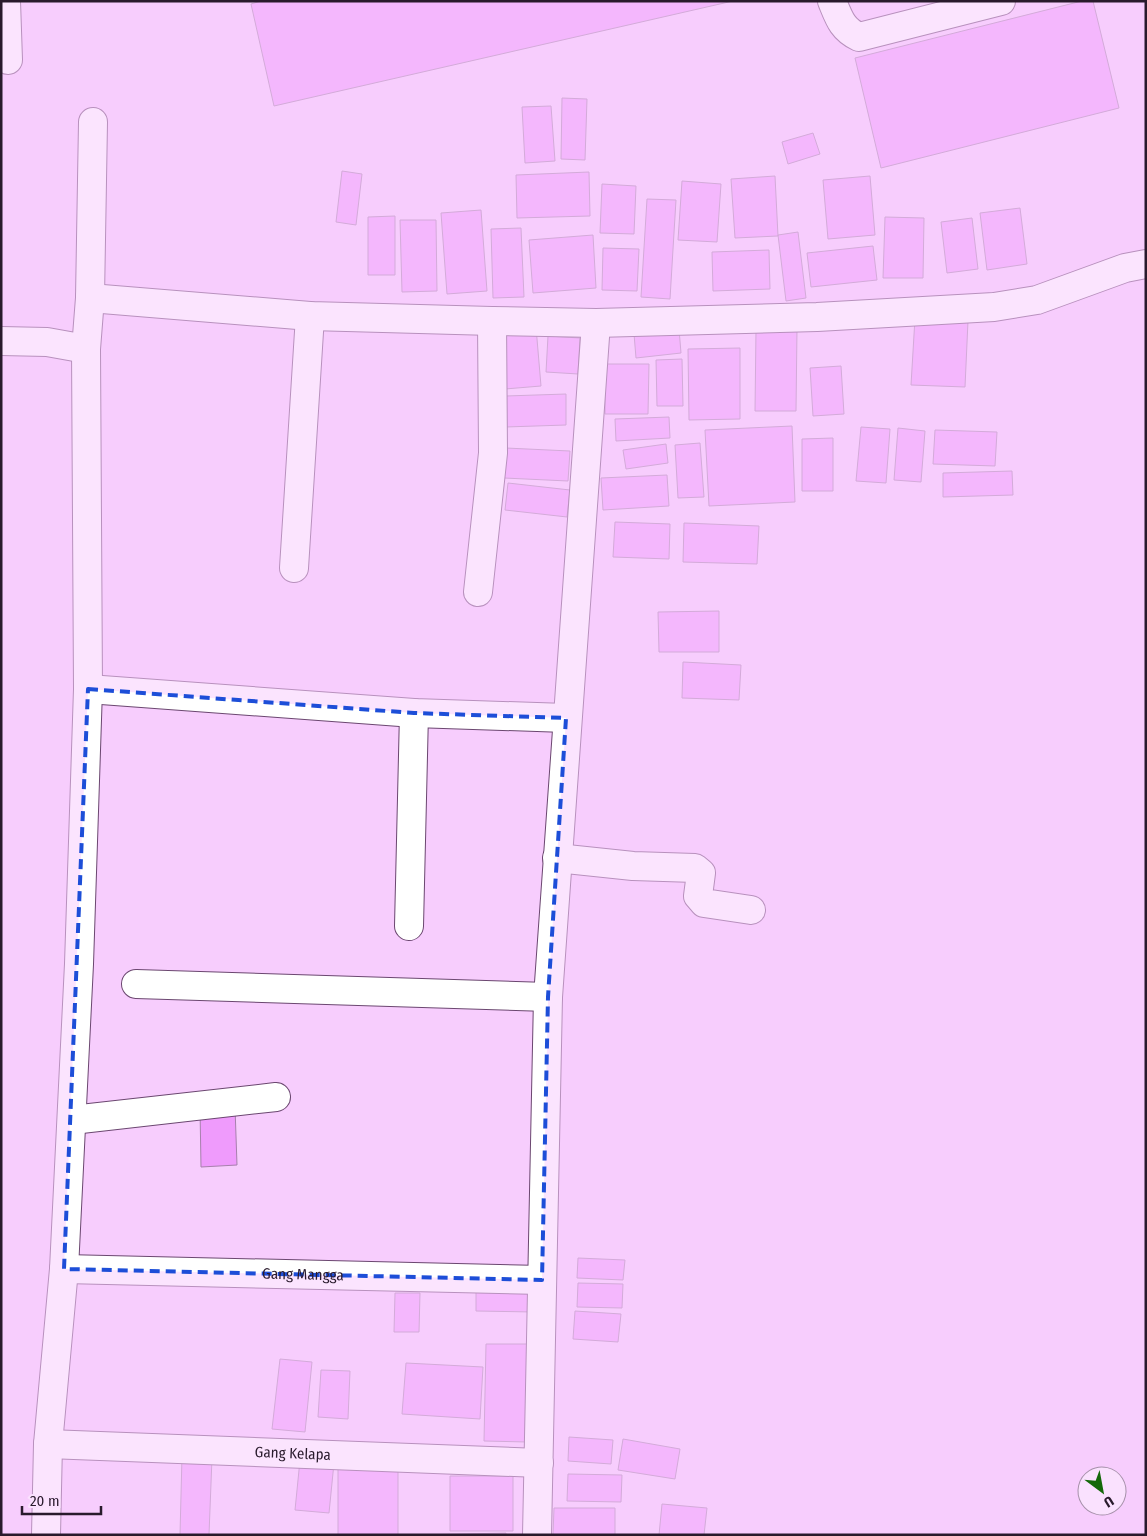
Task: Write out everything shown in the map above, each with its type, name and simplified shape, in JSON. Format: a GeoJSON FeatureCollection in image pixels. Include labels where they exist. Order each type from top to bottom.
{"type":"FeatureCollection","features":[{"type":"Feature","properties":{"kind":"street"},"geometry":{"type":"LineString","coordinates":[[6,1],[8,60]]}},
{"type":"Feature","properties":{"kind":"street"},"geometry":{"type":"LineString","coordinates":[[832,1],[841,24],[848,32],[859,37],[1001,1]]}},
{"type":"Feature","properties":{"kind":"street"},"geometry":{"type":"LineString","coordinates":[[46,1535],[48,1444],[64,1268],[72,1120],[88,689],[86,349],[90,298],[93,122]]}},
{"type":"Feature","properties":{"kind":"street"},"geometry":{"type":"LineString","coordinates":[[90,298],[310,316],[492,321],[596,323],[816,317],[994,307],[1037,300],[1125,268],[1146,264]]}},
{"type":"Feature","properties":{"kind":"street"},"geometry":{"type":"LineString","coordinates":[[294,568],[310,316]]}},
{"type":"Feature","properties":{"kind":"street"},"geometry":{"type":"LineString","coordinates":[[478,592],[493,453],[492,321]]}},
{"type":"Feature","properties":{"kind":"street"},"geometry":{"type":"LineString","coordinates":[[538,1535],[548,997],[566,718],[596,323]]}},
{"type":"Feature","properties":{"kind":"street"},"geometry":{"type":"LineString","coordinates":[[1,342],[48,342],[86,349]]}},
{"type":"Feature","properties":{"kind":"street"},"geometry":{"type":"LineString","coordinates":[[88,689],[414,713],[566,718]]}},
{"type":"Feature","properties":{"kind":"street"},"geometry":{"type":"LineString","coordinates":[[409,926],[414,713]]}},
{"type":"Feature","properties":{"kind":"street"},"geometry":{"type":"LineString","coordinates":[[557,858],[633,866],[695,868],[701,873],[698,896],[704,903],[751,910]]}},
{"type":"Feature","properties":{"kind":"street"},"geometry":{"type":"LineString","coordinates":[[136,984],[548,997]]}},
{"type":"Feature","properties":{"kind":"street"},"geometry":{"type":"LineString","coordinates":[[72,1120],[276,1097]]}},
{"type":"Feature","properties":{"kind":"street","name":"Gang Mangga"},"geometry":{"type":"LineString","coordinates":[[64,1268],[542,1280]]}},
{"type":"Feature","properties":{"kind":"street","name":"Gang Kelapa"},"geometry":{"type":"LineString","coordinates":[[48,1444],[539,1463]]}},
{"type":"Feature","properties":{"kind":"highlighted area"},"geometry":{"type":"Polygon","coordinates":[[[88,689],[414,713],[566,718],[548,997],[542,1280],[64,1269],[88,689]]]}},
{"type":"Feature","properties":{"kind":"building"},"geometry":{"type":"Polygon","coordinates":[[[261,1],[733,1],[274,106],[251,4],[261,1]]]}},
{"type":"Feature","properties":{"kind":"building"},"geometry":{"type":"Polygon","coordinates":[[[1082,1],[1093,1],[1119,108],[881,168],[855,58],[1082,1]]]}},
{"type":"Feature","properties":{"kind":"building"},"geometry":{"type":"Polygon","coordinates":[[[562,98],[587,99],[585,160],[561,159],[562,98]]]}},
{"type":"Feature","properties":{"kind":"building"},"geometry":{"type":"Polygon","coordinates":[[[551,106],[555,161],[525,163],[522,107],[551,106]]]}},
{"type":"Feature","properties":{"kind":"building"},"geometry":{"type":"Polygon","coordinates":[[[813,133],[820,154],[788,164],[782,142],[813,133]]]}},
{"type":"Feature","properties":{"kind":"building"},"geometry":{"type":"Polygon","coordinates":[[[342,171],[362,174],[356,225],[336,222],[342,171]]]}},
{"type":"Feature","properties":{"kind":"building"},"geometry":{"type":"Polygon","coordinates":[[[589,172],[590,216],[517,218],[516,175],[589,172]]]}},
{"type":"Feature","properties":{"kind":"building"},"geometry":{"type":"Polygon","coordinates":[[[775,176],[778,236],[735,238],[731,179],[775,176]]]}},
{"type":"Feature","properties":{"kind":"building"},"geometry":{"type":"Polygon","coordinates":[[[870,176],[875,235],[828,239],[823,180],[870,176]]]}},
{"type":"Feature","properties":{"kind":"building"},"geometry":{"type":"Polygon","coordinates":[[[682,181],[721,184],[717,242],[678,240],[682,181]]]}},
{"type":"Feature","properties":{"kind":"building"},"geometry":{"type":"Polygon","coordinates":[[[602,184],[636,186],[634,234],[600,233],[602,184]]]}},
{"type":"Feature","properties":{"kind":"building"},"geometry":{"type":"Polygon","coordinates":[[[647,199],[676,200],[670,299],[641,297],[647,199]]]}},
{"type":"Feature","properties":{"kind":"building"},"geometry":{"type":"Polygon","coordinates":[[[1020,208],[1027,264],[987,270],[980,213],[1020,208]]]}},
{"type":"Feature","properties":{"kind":"building"},"geometry":{"type":"Polygon","coordinates":[[[481,210],[487,291],[447,294],[441,213],[481,210]]]}},
{"type":"Feature","properties":{"kind":"building"},"geometry":{"type":"Polygon","coordinates":[[[395,216],[395,275],[368,275],[368,217],[395,216]]]}},
{"type":"Feature","properties":{"kind":"building"},"geometry":{"type":"Polygon","coordinates":[[[885,217],[924,218],[923,278],[883,278],[885,217]]]}},
{"type":"Feature","properties":{"kind":"building"},"geometry":{"type":"Polygon","coordinates":[[[972,218],[978,269],[947,273],[941,222],[972,218]]]}},
{"type":"Feature","properties":{"kind":"building"},"geometry":{"type":"Polygon","coordinates":[[[400,220],[436,220],[437,291],[402,292],[400,220]]]}},
{"type":"Feature","properties":{"kind":"building"},"geometry":{"type":"Polygon","coordinates":[[[521,228],[524,297],[493,298],[491,229],[521,228]]]}},
{"type":"Feature","properties":{"kind":"building"},"geometry":{"type":"Polygon","coordinates":[[[798,232],[806,298],[786,301],[778,235],[798,232]]]}},
{"type":"Feature","properties":{"kind":"building"},"geometry":{"type":"Polygon","coordinates":[[[593,235],[596,288],[533,293],[529,240],[593,235]]]}},
{"type":"Feature","properties":{"kind":"building"},"geometry":{"type":"Polygon","coordinates":[[[873,246],[877,280],[811,287],[807,253],[873,246]]]}},
{"type":"Feature","properties":{"kind":"building"},"geometry":{"type":"Polygon","coordinates":[[[603,248],[639,249],[637,291],[602,290],[603,248]]]}},
{"type":"Feature","properties":{"kind":"building"},"geometry":{"type":"Polygon","coordinates":[[[769,250],[770,289],[713,291],[712,252],[769,250]]]}},
{"type":"Feature","properties":{"kind":"building"},"geometry":{"type":"Polygon","coordinates":[[[915,318],[968,321],[965,387],[911,385],[915,318]]]}},
{"type":"Feature","properties":{"kind":"building"},"geometry":{"type":"Polygon","coordinates":[[[536,327],[541,386],[505,389],[501,330],[536,327]]]}},
{"type":"Feature","properties":{"kind":"building"},"geometry":{"type":"Polygon","coordinates":[[[679,329],[681,353],[636,358],[634,334],[679,329]]]}},
{"type":"Feature","properties":{"kind":"building"},"geometry":{"type":"Polygon","coordinates":[[[756,329],[797,329],[796,411],[755,411],[756,329]]]}},
{"type":"Feature","properties":{"kind":"building"},"geometry":{"type":"Polygon","coordinates":[[[548,336],[580,338],[578,374],[546,372],[548,336]]]}},
{"type":"Feature","properties":{"kind":"building"},"geometry":{"type":"Polygon","coordinates":[[[740,348],[740,419],[689,420],[688,349],[740,348]]]}},
{"type":"Feature","properties":{"kind":"building"},"geometry":{"type":"Polygon","coordinates":[[[682,359],[683,406],[657,406],[656,360],[682,359]]]}},
{"type":"Feature","properties":{"kind":"building"},"geometry":{"type":"Polygon","coordinates":[[[605,364],[649,364],[648,414],[605,414],[605,364]]]}},
{"type":"Feature","properties":{"kind":"building"},"geometry":{"type":"Polygon","coordinates":[[[841,366],[844,414],[813,416],[810,368],[841,366]]]}},
{"type":"Feature","properties":{"kind":"building"},"geometry":{"type":"Polygon","coordinates":[[[566,394],[566,425],[506,427],[506,396],[566,394]]]}},
{"type":"Feature","properties":{"kind":"building"},"geometry":{"type":"Polygon","coordinates":[[[669,417],[670,438],[616,441],[615,419],[669,417]]]}},
{"type":"Feature","properties":{"kind":"building"},"geometry":{"type":"Polygon","coordinates":[[[792,426],[795,502],[709,506],[705,430],[792,426]]]}},
{"type":"Feature","properties":{"kind":"building"},"geometry":{"type":"Polygon","coordinates":[[[861,427],[890,429],[886,483],[856,481],[861,427]]]}},
{"type":"Feature","properties":{"kind":"building"},"geometry":{"type":"Polygon","coordinates":[[[898,428],[925,431],[921,482],[894,480],[898,428]]]}},
{"type":"Feature","properties":{"kind":"building"},"geometry":{"type":"Polygon","coordinates":[[[935,430],[997,432],[995,466],[933,464],[935,430]]]}},
{"type":"Feature","properties":{"kind":"building"},"geometry":{"type":"Polygon","coordinates":[[[833,438],[833,491],[802,491],[802,439],[833,438]]]}},
{"type":"Feature","properties":{"kind":"building"},"geometry":{"type":"Polygon","coordinates":[[[700,443],[704,497],[678,498],[675,445],[700,443]]]}},
{"type":"Feature","properties":{"kind":"building"},"geometry":{"type":"Polygon","coordinates":[[[666,444],[668,463],[626,469],[623,450],[666,444]]]}},
{"type":"Feature","properties":{"kind":"building"},"geometry":{"type":"Polygon","coordinates":[[[506,448],[570,451],[568,481],[504,478],[506,448]]]}},
{"type":"Feature","properties":{"kind":"building"},"geometry":{"type":"Polygon","coordinates":[[[1012,471],[1013,495],[943,497],[943,473],[1012,471]]]}},
{"type":"Feature","properties":{"kind":"building"},"geometry":{"type":"Polygon","coordinates":[[[667,475],[669,506],[603,510],[601,478],[667,475]]]}},
{"type":"Feature","properties":{"kind":"building"},"geometry":{"type":"Polygon","coordinates":[[[508,483],[570,490],[567,517],[505,510],[508,483]]]}},
{"type":"Feature","properties":{"kind":"building"},"geometry":{"type":"Polygon","coordinates":[[[615,522],[670,524],[669,559],[613,557],[615,522]]]}},
{"type":"Feature","properties":{"kind":"building"},"geometry":{"type":"Polygon","coordinates":[[[684,523],[759,526],[757,564],[683,562],[684,523]]]}},
{"type":"Feature","properties":{"kind":"building"},"geometry":{"type":"Polygon","coordinates":[[[719,611],[719,652],[659,652],[658,612],[719,611]]]}},
{"type":"Feature","properties":{"kind":"building"},"geometry":{"type":"Polygon","coordinates":[[[683,662],[741,665],[739,700],[682,698],[683,662]]]}},
{"type":"Feature","properties":{"kind":"building"},"geometry":{"type":"Polygon","coordinates":[[[235,1107],[237,1165],[201,1167],[200,1108],[235,1107]]]}},
{"type":"Feature","properties":{"kind":"building"},"geometry":{"type":"Polygon","coordinates":[[[578,1258],[625,1260],[623,1280],[577,1278],[578,1258]]]}},
{"type":"Feature","properties":{"kind":"building"},"geometry":{"type":"Polygon","coordinates":[[[476,1283],[534,1284],[533,1312],[476,1311],[476,1283]]]}},
{"type":"Feature","properties":{"kind":"building"},"geometry":{"type":"Polygon","coordinates":[[[578,1283],[623,1284],[622,1308],[577,1307],[578,1283]]]}},
{"type":"Feature","properties":{"kind":"building"},"geometry":{"type":"Polygon","coordinates":[[[395,1293],[420,1293],[419,1332],[394,1332],[395,1293]]]}},
{"type":"Feature","properties":{"kind":"building"},"geometry":{"type":"Polygon","coordinates":[[[575,1311],[621,1314],[618,1342],[573,1339],[575,1311]]]}},
{"type":"Feature","properties":{"kind":"building"},"geometry":{"type":"Polygon","coordinates":[[[486,1344],[529,1344],[527,1442],[484,1441],[486,1344]]]}},
{"type":"Feature","properties":{"kind":"building"},"geometry":{"type":"Polygon","coordinates":[[[280,1359],[312,1362],[305,1432],[272,1429],[280,1359]]]}},
{"type":"Feature","properties":{"kind":"building"},"geometry":{"type":"Polygon","coordinates":[[[406,1363],[483,1367],[480,1419],[402,1414],[406,1363]]]}},
{"type":"Feature","properties":{"kind":"building"},"geometry":{"type":"Polygon","coordinates":[[[321,1370],[350,1371],[348,1419],[318,1417],[321,1370]]]}},
{"type":"Feature","properties":{"kind":"building"},"geometry":{"type":"Polygon","coordinates":[[[569,1437],[613,1440],[611,1464],[568,1461],[569,1437]]]}},
{"type":"Feature","properties":{"kind":"building"},"geometry":{"type":"Polygon","coordinates":[[[623,1439],[680,1449],[675,1479],[618,1470],[623,1439]]]}},
{"type":"Feature","properties":{"kind":"building"},"geometry":{"type":"Polygon","coordinates":[[[182,1456],[212,1458],[209,1535],[180,1535],[182,1456]]]}},
{"type":"Feature","properties":{"kind":"building"},"geometry":{"type":"Polygon","coordinates":[[[300,1460],[334,1463],[329,1513],[295,1510],[300,1460]]]}},
{"type":"Feature","properties":{"kind":"building"},"geometry":{"type":"Polygon","coordinates":[[[398,1466],[398,1535],[338,1535],[338,1467],[398,1466]]]}},
{"type":"Feature","properties":{"kind":"building"},"geometry":{"type":"Polygon","coordinates":[[[568,1474],[622,1475],[621,1502],[567,1501],[568,1474]]]}},
{"type":"Feature","properties":{"kind":"building"},"geometry":{"type":"Polygon","coordinates":[[[450,1476],[513,1476],[513,1531],[450,1531],[450,1476]]]}},
{"type":"Feature","properties":{"kind":"building"},"geometry":{"type":"Polygon","coordinates":[[[662,1504],[707,1508],[704,1535],[659,1535],[662,1504]]]}},
{"type":"Feature","properties":{"kind":"building"},"geometry":{"type":"Polygon","coordinates":[[[554,1508],[615,1508],[615,1535],[553,1535],[554,1508]]]}},
{"type":"Feature","properties":{"kind":"building"},"geometry":{"type":"Polygon","coordinates":[[[506,1533],[506,1535],[421,1535],[506,1533]]]}}]}
